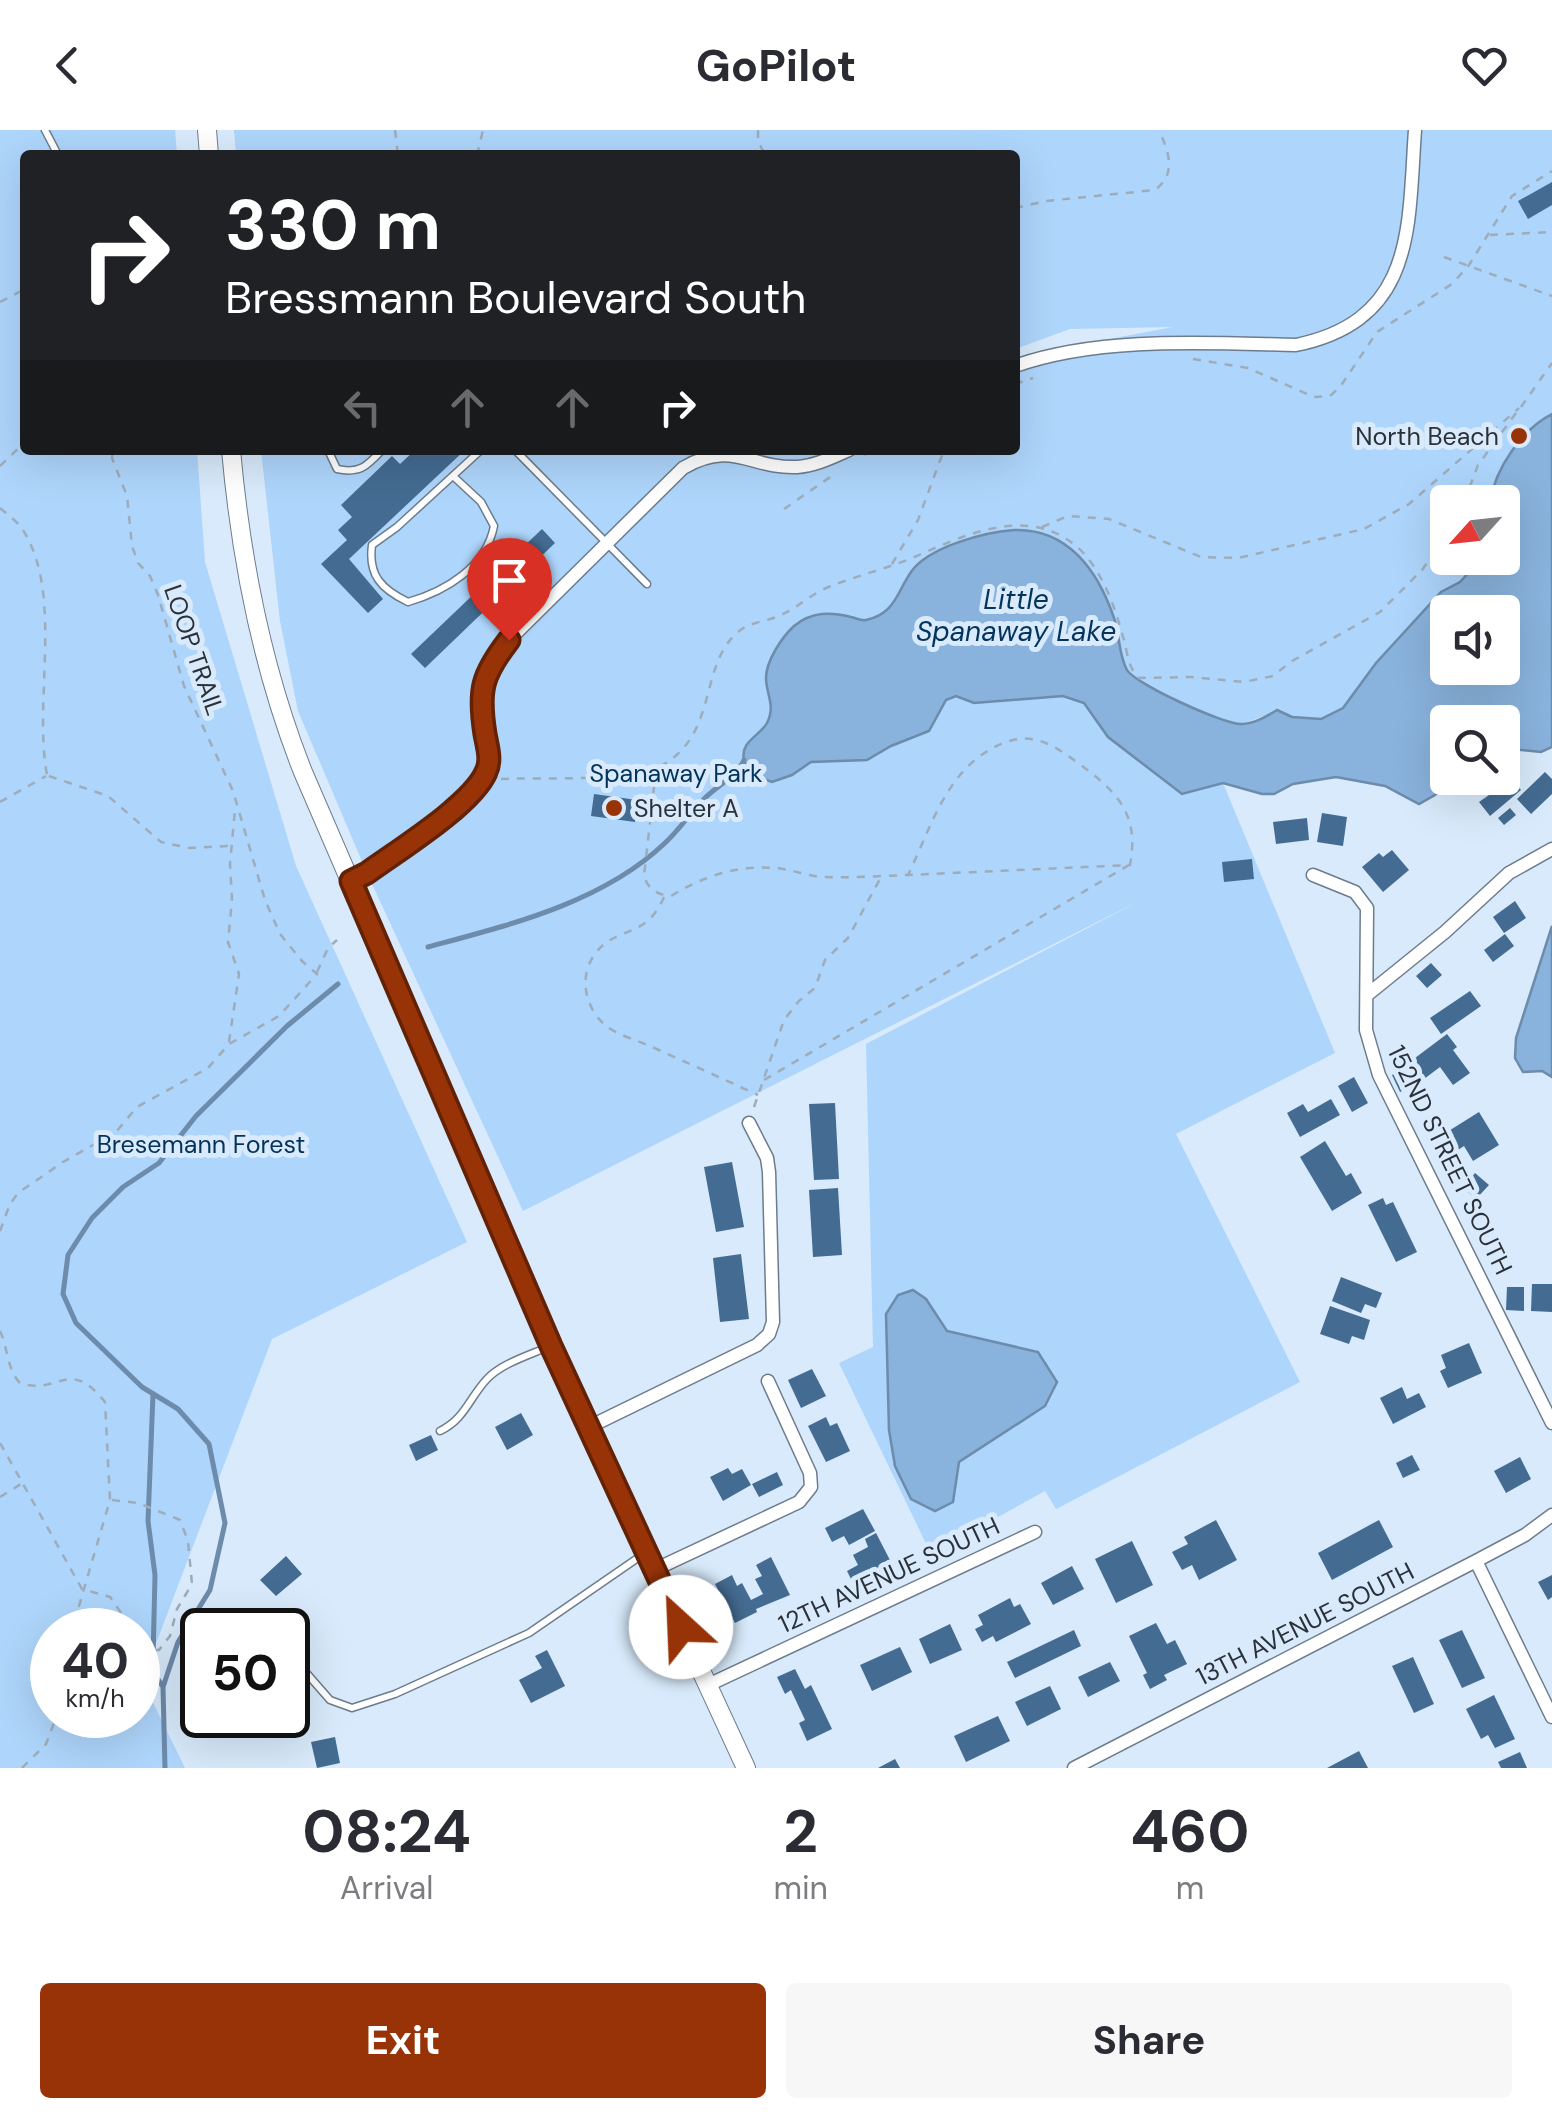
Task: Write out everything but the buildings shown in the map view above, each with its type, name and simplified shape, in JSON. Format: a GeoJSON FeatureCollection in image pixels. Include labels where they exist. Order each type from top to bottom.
{"type":"FeatureCollection","features":[{"type":"Feature","properties":{"kind":"main road"},"geometry":{"type":"LineString","coordinates":[[233,455],[251,602],[296,755],[551,1346],[746,1768]]}},
{"type":"Feature","properties":{"kind":"street"},"geometry":{"type":"LineString","coordinates":[[1020,365],[1083,352],[1178,342],[1296,345],[1348,324],[1367,312],[1388,290],[1399,268],[1405,245],[1415,130]]}},
{"type":"Feature","properties":{"kind":"street"},"geometry":{"type":"LineString","coordinates":[[351,881],[473,792],[488,764],[481,702],[486,671],[509,640],[684,468],[698,459],[720,455]]}},
{"type":"Feature","properties":{"kind":"street"},"geometry":{"type":"LineString","coordinates":[[730,455],[792,467],[852,457]]}},
{"type":"Feature","properties":{"kind":"street"},"geometry":{"type":"LineString","coordinates":[[1366,995],[1509,874],[1552,849]]}},
{"type":"Feature","properties":{"kind":"street","name":"152ND STREET SOUTH"},"geometry":{"type":"LineString","coordinates":[[1313,875],[1355,892],[1367,908],[1366,1030],[1380,1075],[1552,1424]]}},
{"type":"Feature","properties":{"kind":"street"},"geometry":{"type":"LineString","coordinates":[[589,1427],[756,1345],[769,1334],[773,1322],[769,1172],[767,1158],[749,1123]]}},
{"type":"Feature","properties":{"kind":"street"},"geometry":{"type":"LineString","coordinates":[[650,1561],[800,1502],[811,1487],[810,1473],[768,1381]]}},
{"type":"Feature","properties":{"kind":"street","name":"13TH AVENUE SOUTH"},"geometry":{"type":"LineString","coordinates":[[1074,1768],[1476,1562],[1552,1515]]}},
{"type":"Feature","properties":{"kind":"street","name":"12TH AVENUE SOUTH"},"geometry":{"type":"LineString","coordinates":[[708,1685],[1036,1532]]}},
{"type":"Feature","properties":{"kind":"street"},"geometry":{"type":"LineString","coordinates":[[1476,1562],[1552,1717]]}},
{"type":"Feature","properties":{"kind":"lane"},"geometry":{"type":"LineString","coordinates":[[330,455],[337,469],[353,473],[365,468],[377,455]]}},
{"type":"Feature","properties":{"kind":"lane"},"geometry":{"type":"LineString","coordinates":[[453,476],[481,502],[494,526],[490,545],[460,578],[432,595],[408,602],[389,593],[375,578],[370,561],[372,544],[397,527],[453,476],[476,455]]}},
{"type":"Feature","properties":{"kind":"lane"},"geometry":{"type":"LineString","coordinates":[[520,455],[610,542],[646,584]]}},
{"type":"Feature","properties":{"kind":"lane"},"geometry":{"type":"LineString","coordinates":[[440,1431],[458,1422],[494,1373],[551,1346]]}},
{"type":"Feature","properties":{"kind":"lane"},"geometry":{"type":"LineString","coordinates":[[310,1677],[330,1700],[352,1708],[395,1694],[528,1633],[650,1561]]}},
{"type":"Feature","properties":{"kind":"path"},"geometry":{"type":"LineString","coordinates":[[1020,207],[1046,200],[1156,190],[1170,172],[1170,158],[1159,130]]}},
{"type":"Feature","properties":{"kind":"path"},"geometry":{"type":"LineString","coordinates":[[1488,234],[1552,232]]}},
{"type":"Feature","properties":{"kind":"path"},"geometry":{"type":"LineString","coordinates":[[1444,258],[1552,296]]}},
{"type":"Feature","properties":{"kind":"path"},"geometry":{"type":"LineString","coordinates":[[1471,485],[1478,466],[1552,363]]}},
{"type":"Feature","properties":{"kind":"path"},"geometry":{"type":"LineString","coordinates":[[1041,528],[1068,516],[1109,519],[1201,557],[1238,558],[1364,529],[1409,504],[1520,408]]}},
{"type":"Feature","properties":{"kind":"path"},"geometry":{"type":"LineString","coordinates":[[0,466],[20,447]]}},
{"type":"Feature","properties":{"kind":"path","name":"LOOP TRAIL"},"geometry":{"type":"LineString","coordinates":[[112,455],[127,496],[132,546],[158,596],[184,686],[224,769],[258,882],[280,934],[317,974]]}},
{"type":"Feature","properties":{"kind":"path"},"geometry":{"type":"LineString","coordinates":[[891,565],[923,508],[942,455]]}},
{"type":"Feature","properties":{"kind":"path"},"geometry":{"type":"LineString","coordinates":[[784,510],[852,457]]}},
{"type":"Feature","properties":{"kind":"path"},"geometry":{"type":"LineString","coordinates":[[0,508],[22,528],[36,556],[45,599],[42,674],[47,775]]}},
{"type":"Feature","properties":{"kind":"path"},"geometry":{"type":"LineString","coordinates":[[501,779],[628,775],[656,768],[678,754],[692,737],[723,651],[736,633],[778,616],[822,590],[973,534],[1017,525],[1041,528],[1073,543],[1093,567],[1115,612],[1135,676],[1142,680],[1190,677],[1244,682],[1273,676],[1292,661],[1380,612],[1430,559]]}},
{"type":"Feature","properties":{"kind":"path"},"geometry":{"type":"LineString","coordinates":[[908,874],[949,788],[983,754],[1003,744],[1026,740],[1048,741],[1111,788],[1132,829],[1130,865]]}},
{"type":"Feature","properties":{"kind":"path"},"geometry":{"type":"LineString","coordinates":[[656,768],[644,876],[654,891],[665,896],[706,878],[743,868],[780,868],[816,877],[1130,865]]}},
{"type":"Feature","properties":{"kind":"path"},"geometry":{"type":"LineString","coordinates":[[0,802],[47,775],[108,796],[160,842],[188,848],[231,846]]}},
{"type":"Feature","properties":{"kind":"path","name":"LOOP TRAIL"},"geometry":{"type":"LineString","coordinates":[[228,1044],[239,974],[228,942],[236,803]]}},
{"type":"Feature","properties":{"kind":"path"},"geometry":{"type":"LineString","coordinates":[[764,1080],[1130,865]]}},
{"type":"Feature","properties":{"kind":"path"},"geometry":{"type":"LineString","coordinates":[[749,1123],[784,1020],[798,1001],[816,988],[824,960],[848,938],[881,876]]}},
{"type":"Feature","properties":{"kind":"path"},"geometry":{"type":"LineString","coordinates":[[665,896],[642,927],[614,938],[593,956],[585,982],[591,1007],[609,1028],[758,1095]]}},
{"type":"Feature","properties":{"kind":"path"},"geometry":{"type":"LineString","coordinates":[[0,1232],[18,1193],[116,1132],[137,1107],[208,1068],[228,1044],[279,1016],[317,974],[328,948],[336,940]]}},
{"type":"Feature","properties":{"kind":"path"},"geometry":{"type":"LineString","coordinates":[[0,1331],[9,1350],[11,1370],[20,1383],[42,1386],[74,1378],[86,1382],[105,1402],[110,1500],[77,1608]]}},
{"type":"Feature","properties":{"kind":"path"},"geometry":{"type":"LineString","coordinates":[[0,1442],[82,1589],[110,1597],[118,1608]]}},
{"type":"Feature","properties":{"kind":"path"},"geometry":{"type":"LineString","coordinates":[[0,1497],[23,1483]]}},
{"type":"Feature","properties":{"kind":"path"},"geometry":{"type":"LineString","coordinates":[[110,1500],[155,1508],[180,1520],[185,1529],[192,1584],[160,1648]]}},
{"type":"Feature","properties":{"kind":"path"},"geometry":{"type":"LineString","coordinates":[[22,1768],[48,1738]]}},
{"type":"Feature","properties":{"kind":"green space","name":"Bresemann Forest"},"geometry":{"type":"Polygon","coordinates":[[[0,130],[175,130],[177,150],[20,150],[20,455],[197,455],[205,562],[296,866],[467,1242],[272,1339],[160,1633],[160,1608],[30,1608],[30,1738],[160,1738],[160,1717],[185,1768],[0,1768],[0,130]]]}},
{"type":"Feature","properties":{"kind":"green space","name":"Spanaway Park"},"geometry":{"type":"Polygon","coordinates":[[[234,130],[1552,130],[1552,414],[1533,429],[1496,485],[1430,485],[1430,575],[1466,575],[1438,595],[1430,595],[1430,604],[1376,663],[1343,708],[1321,719],[1292,717],[1277,711],[1242,724],[1223,783],[1335,1053],[1176,1134],[1300,1382],[1056,1509],[1045,1491],[931,1554],[839,1363],[873,1347],[866,1044],[1145,898],[523,1211],[367,873],[298,711],[280,621],[262,455],[1020,455],[1020,356],[1173,327],[1070,329],[1020,347],[1020,150],[236,150],[234,130]],[[926,1299],[886,1314],[889,1429],[895,1466],[953,1502],[958,1462],[993,1437],[947,1331],[926,1299]]]}},
{"type":"Feature","properties":{"kind":"water","name":"Little Spanaway Lake"},"geometry":{"type":"Polygon","coordinates":[[[1552,414],[1552,747],[1541,752],[1520,750],[1520,705],[1430,705],[1430,795],[1435,795],[1419,804],[1385,786],[1336,777],[1293,784],[1274,794],[1223,783],[1182,794],[1108,737],[1084,703],[1063,696],[974,703],[956,696],[946,700],[929,731],[867,760],[811,762],[772,782],[745,765],[745,748],[770,717],[766,678],[769,664],[794,626],[822,614],[862,620],[876,617],[889,607],[911,572],[930,555],[973,538],[1014,530],[1050,536],[1090,569],[1107,601],[1122,657],[1133,676],[1200,711],[1232,722],[1251,723],[1277,710],[1292,717],[1321,719],[1343,708],[1376,663],[1430,604],[1430,685],[1520,685],[1520,595],[1438,595],[1466,575],[1520,575],[1520,485],[1495,485],[1512,451],[1530,429],[1552,414]]]}},
{"type":"Feature","properties":{"kind":"water"},"geometry":{"type":"Polygon","coordinates":[[[1552,926],[1552,1077],[1542,1071],[1523,1072],[1515,1058],[1516,1038],[1552,926]]]}},
{"type":"Feature","properties":{"kind":"water"},"geometry":{"type":"Polygon","coordinates":[[[913,1290],[926,1299],[947,1331],[1038,1352],[1057,1382],[1045,1406],[959,1462],[953,1502],[935,1511],[911,1499],[895,1466],[889,1430],[886,1314],[898,1295],[913,1290]]]}},
{"type":"Feature","properties":{"kind":"waterway"},"geometry":{"type":"LineString","coordinates":[[428,947],[553,909],[613,881],[665,843],[744,760]]}},
{"type":"Feature","properties":{"kind":"waterway"},"geometry":{"type":"LineString","coordinates":[[165,1768],[163,1687],[178,1642],[210,1590],[225,1523],[209,1444],[178,1409],[142,1387],[76,1323],[63,1294],[68,1255],[92,1218],[123,1187],[159,1163],[196,1116],[287,1026],[338,984]]}},
{"type":"Feature","properties":{"kind":"waterway"},"geometry":{"type":"LineString","coordinates":[[153,1394],[148,1521],[155,1575],[153,1660],[163,1687]]}},
{"type":"Feature","properties":{"kind":"place","name":"North Beach"},"geometry":{"type":"Point","coordinates":[1519,436]}},
{"type":"Feature","properties":{"kind":"place","name":"Shelter A"},"geometry":{"type":"Point","coordinates":[614,808]}},
{"type":"Feature","properties":{"kind":"route"},"geometry":{"type":"LineString","coordinates":[[509,640],[482,682],[489,754],[486,773],[463,801],[351,881],[551,1346],[681,1627]]}}]}
